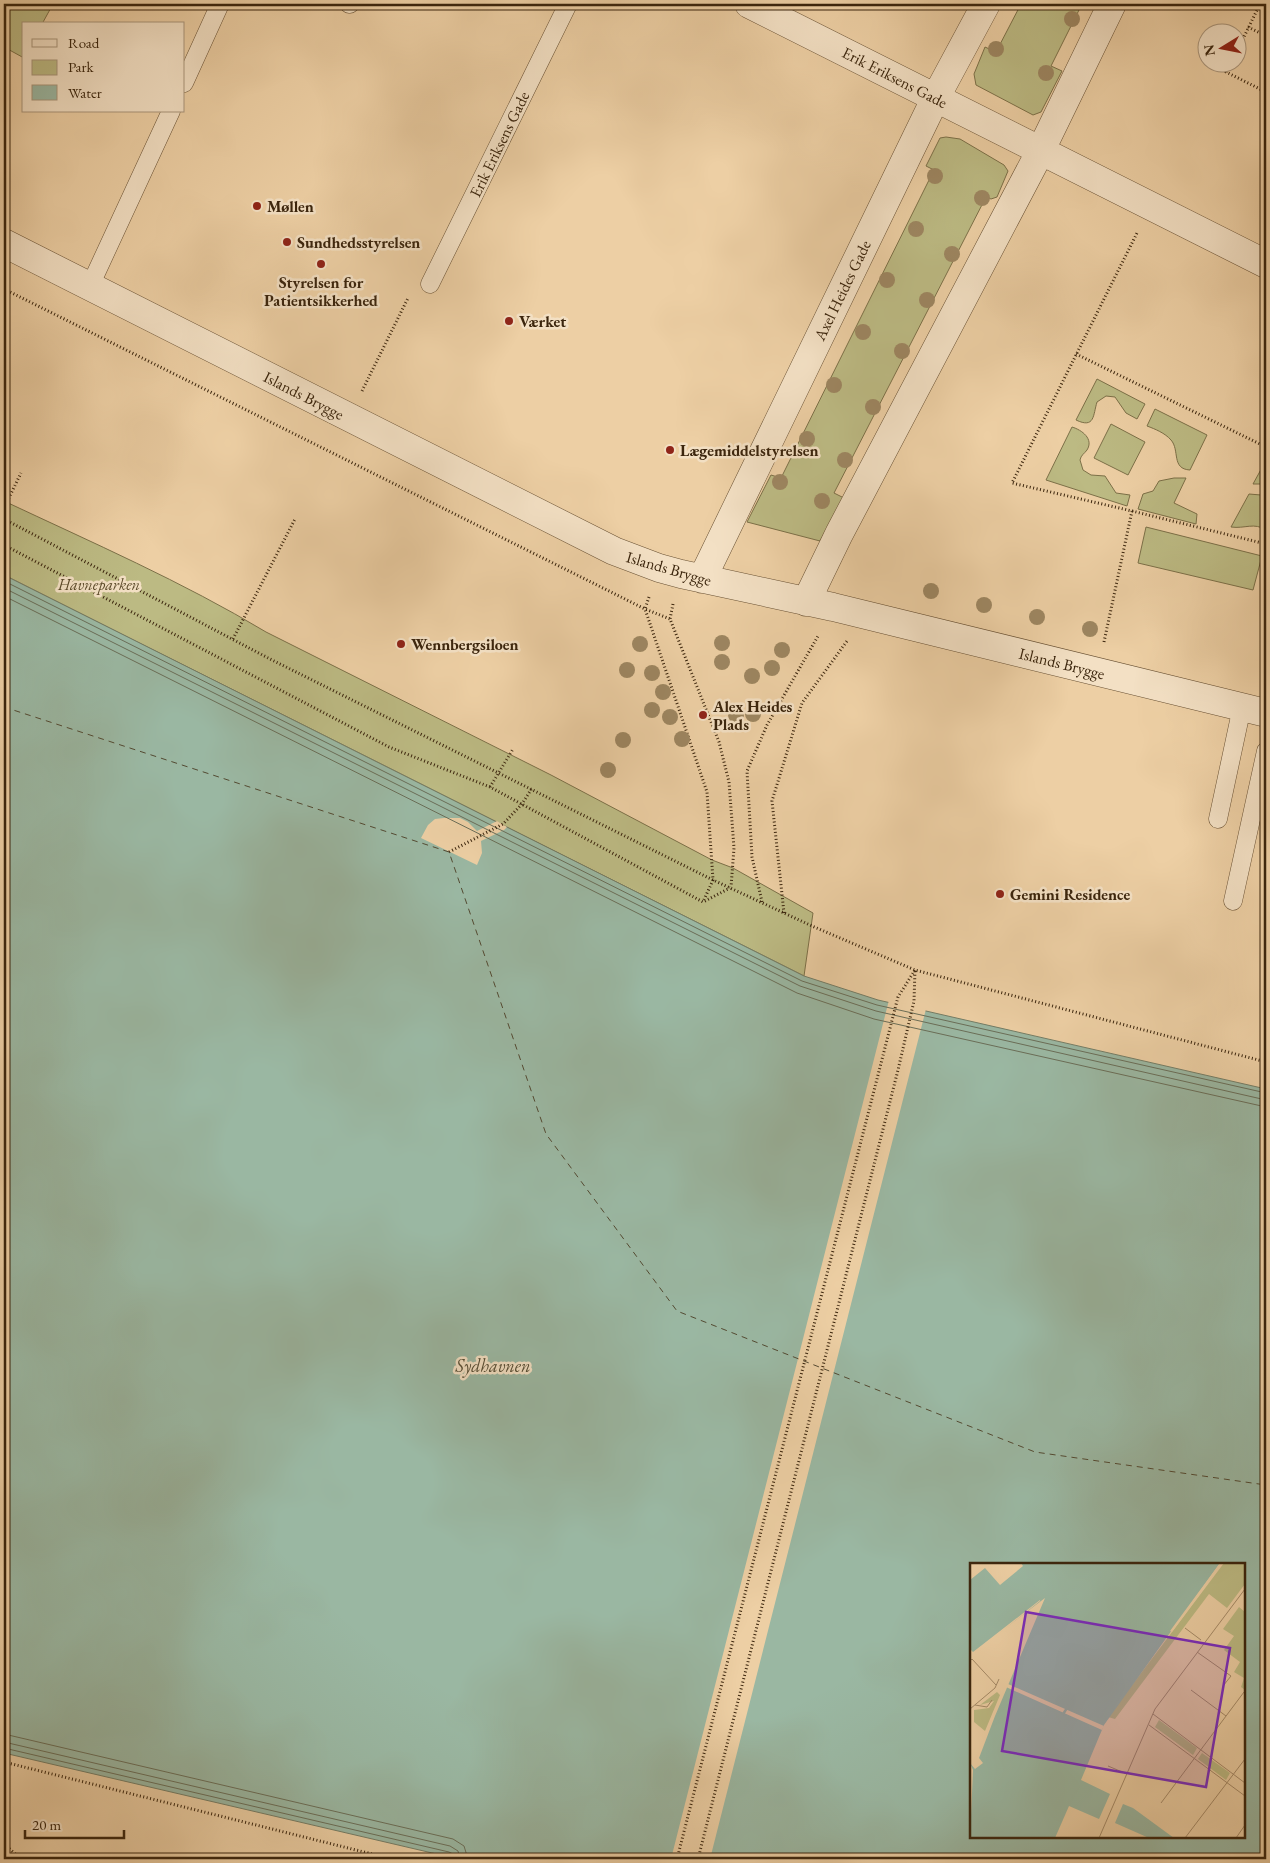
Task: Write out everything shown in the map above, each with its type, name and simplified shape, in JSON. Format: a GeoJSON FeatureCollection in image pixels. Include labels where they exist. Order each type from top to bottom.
{"type":"FeatureCollection","features":[{"type":"Feature","properties":{"kind":"street","name":"Erik Eriksens Gade"},"geometry":{"type":"LineString","coordinates":[[749,4],[1041,150]]}},
{"type":"Feature","properties":{"kind":"street","name":"Axel Heides Gade"},"geometry":{"type":"LineString","coordinates":[[702,579],[936,97],[986,4]]}},
{"type":"Feature","properties":{"kind":"street"},"geometry":{"type":"LineString","coordinates":[[806,602],[1041,150],[1112,4]]}},
{"type":"Feature","properties":{"kind":"street"},"geometry":{"type":"LineString","coordinates":[[1041,150],[1266,264]]}},
{"type":"Feature","properties":{"kind":"street","name":"Islands Brygge"},"geometry":{"type":"LineString","coordinates":[[4,243],[614,552],[659,568],[702,579],[864,615],[1254,710]]}},
{"type":"Feature","properties":{"kind":"lane"},"geometry":{"type":"LineString","coordinates":[[185,81],[220,4]]}},
{"type":"Feature","properties":{"kind":"lane","name":"Erik Eriksens Gade"},"geometry":{"type":"LineString","coordinates":[[430,284],[568,4]]}},
{"type":"Feature","properties":{"kind":"lane"},"geometry":{"type":"LineString","coordinates":[[90,286],[171,112]]}},
{"type":"Feature","properties":{"kind":"lane"},"geometry":{"type":"LineString","coordinates":[[1218,819],[1254,710]]}},
{"type":"Feature","properties":{"kind":"lane"},"geometry":{"type":"LineString","coordinates":[[1232,901],[1266,751]]}},
{"type":"Feature","properties":{"kind":"path"},"geometry":{"type":"LineString","coordinates":[[1260,4],[1248,27],[1266,36]]}},
{"type":"Feature","properties":{"kind":"path"},"geometry":{"type":"LineString","coordinates":[[1226,72],[1266,92]]}},
{"type":"Feature","properties":{"kind":"path"},"geometry":{"type":"LineString","coordinates":[[1151,205],[1012,483],[1266,544]]}},
{"type":"Feature","properties":{"kind":"path"},"geometry":{"type":"LineString","coordinates":[[371,372],[418,278],[430,284]]}},
{"type":"Feature","properties":{"kind":"path"},"geometry":{"type":"LineString","coordinates":[[4,289],[645,609],[670,619],[719,742],[728,782],[734,848],[731,887]]}},
{"type":"Feature","properties":{"kind":"path"},"geometry":{"type":"LineString","coordinates":[[1076,354],[1266,447]]}},
{"type":"Feature","properties":{"kind":"path"},"geometry":{"type":"LineString","coordinates":[[353,387],[371,396]]}},
{"type":"Feature","properties":{"kind":"path"},"geometry":{"type":"LineString","coordinates":[[4,508],[21,473]]}},
{"type":"Feature","properties":{"kind":"path"},"geometry":{"type":"LineString","coordinates":[[1098,672],[1132,511]]}},
{"type":"Feature","properties":{"kind":"path"},"geometry":{"type":"LineString","coordinates":[[4,519],[233,639],[713,880],[915,970],[1266,1062]]}},
{"type":"Feature","properties":{"kind":"path"},"geometry":{"type":"LineString","coordinates":[[233,639],[295,519]]}},
{"type":"Feature","properties":{"kind":"path"},"geometry":{"type":"LineString","coordinates":[[4,545],[389,747],[490,787],[703,902]]}},
{"type":"Feature","properties":{"kind":"path"},"geometry":{"type":"LineString","coordinates":[[659,568],[645,609],[707,792],[713,880],[703,902]]}},
{"type":"Feature","properties":{"kind":"path"},"geometry":{"type":"LineString","coordinates":[[762,902],[752,857],[747,771],[766,725],[832,608]]}},
{"type":"Feature","properties":{"kind":"path"},"geometry":{"type":"LineString","coordinates":[[784,913],[772,801],[802,702],[849,639],[864,615]]}},
{"type":"Feature","properties":{"kind":"path"},"geometry":{"type":"LineString","coordinates":[[490,787],[512,749]]}},
{"type":"Feature","properties":{"kind":"path"},"geometry":{"type":"LineString","coordinates":[[449,852],[503,824],[522,804],[532,788]]}},
{"type":"Feature","properties":{"kind":"path"},"geometry":{"type":"LineString","coordinates":[[703,902],[731,887]]}},
{"type":"Feature","properties":{"kind":"path"},"geometry":{"type":"LineString","coordinates":[[677,1859],[898,997],[915,970]]}},
{"type":"Feature","properties":{"kind":"path"},"geometry":{"type":"LineString","coordinates":[[698,1859],[896,1080],[914,1002],[915,970]]}},
{"type":"Feature","properties":{"kind":"path"},"geometry":{"type":"LineString","coordinates":[[4,1762],[392,1859]]}},
{"type":"Feature","properties":{"kind":"path"},"geometry":{"type":"LineString","coordinates":[[4,1844],[21,1859]]}},
{"type":"Feature","properties":{"kind":"green space"},"geometry":{"type":"Polygon","coordinates":[[[4,4],[53,4],[43,22],[22,22],[22,57],[4,47],[4,4]]]}},
{"type":"Feature","properties":{"kind":"green space"},"geometry":{"type":"Polygon","coordinates":[[[1021,4],[1082,4],[1051,66],[1062,71],[1041,112],[1033,115],[976,85],[974,74],[985,47],[996,52],[1021,4]]]}},
{"type":"Feature","properties":{"kind":"green space"},"geometry":{"type":"Polygon","coordinates":[[[940,138],[960,139],[1004,165],[1008,171],[997,197],[991,199],[986,197],[834,493],[844,498],[820,541],[747,522],[771,475],[781,478],[934,170],[926,166],[940,138]]]}},
{"type":"Feature","properties":{"kind":"green space"},"geometry":{"type":"Polygon","coordinates":[[[1097,379],[1145,404],[1137,419],[1126,413],[1115,397],[1106,396],[1097,402],[1094,416],[1090,422],[1076,420],[1097,379]]]}},
{"type":"Feature","properties":{"kind":"green space"},"geometry":{"type":"Polygon","coordinates":[[[1155,409],[1207,435],[1190,470],[1184,469],[1178,463],[1174,444],[1171,440],[1147,426],[1155,409]]]}},
{"type":"Feature","properties":{"kind":"green space"},"geometry":{"type":"Polygon","coordinates":[[[1111,424],[1145,442],[1128,475],[1094,458],[1111,424]]]}},
{"type":"Feature","properties":{"kind":"green space"},"geometry":{"type":"Polygon","coordinates":[[[1072,427],[1080,430],[1089,442],[1087,450],[1080,460],[1083,470],[1091,475],[1105,476],[1116,493],[1130,495],[1127,506],[1046,480],[1072,427]]]}},
{"type":"Feature","properties":{"kind":"green space"},"geometry":{"type":"Polygon","coordinates":[[[1264,464],[1266,465],[1266,484],[1253,484],[1264,464]]]}},
{"type":"Feature","properties":{"kind":"green space"},"geometry":{"type":"Polygon","coordinates":[[[1186,478],[1174,503],[1197,514],[1196,524],[1138,509],[1143,494],[1153,491],[1159,481],[1186,478]]]}},
{"type":"Feature","properties":{"kind":"green space"},"geometry":{"type":"Polygon","coordinates":[[[1249,494],[1261,495],[1266,501],[1266,530],[1257,526],[1231,527],[1249,494]]]}},
{"type":"Feature","properties":{"kind":"green space","name":"Havneparken"},"geometry":{"type":"Polygon","coordinates":[[[4,501],[170,579],[266,632],[551,775],[712,860],[733,868],[813,913],[804,976],[4,575],[4,501]]]}},
{"type":"Feature","properties":{"kind":"green space"},"geometry":{"type":"Polygon","coordinates":[[[1146,527],[1262,556],[1253,590],[1138,563],[1146,527]]]}},
{"type":"Feature","properties":{"kind":"water","name":"Sydhavnen"},"geometry":{"type":"Polygon","coordinates":[[[4,575],[804,976],[878,1000],[1266,1089],[1266,1859],[458,1859],[4,1753],[4,575]]]}},
{"type":"Feature","properties":{"kind":"pier"},"geometry":{"type":"Polygon","coordinates":[[[460,818],[468,822],[477,831],[497,821],[507,827],[481,841],[482,853],[477,865],[421,838],[428,825],[435,819],[460,818]]]}},
{"type":"Feature","properties":{"kind":"pier"},"geometry":{"type":"Polygon","coordinates":[[[889,1000],[926,1009],[710,1859],[671,1859],[889,1000]]]}},
{"type":"Feature","properties":{"kind":"ferry route"},"geometry":{"type":"LineString","coordinates":[[4,707],[449,852],[546,1134],[677,1311],[1035,1452],[1266,1485]]}},
{"type":"Feature","properties":{"kind":"place","name":"Møllen"},"geometry":{"type":"Point","coordinates":[257,206]}},
{"type":"Feature","properties":{"kind":"place","name":"Sundhedsstyrelsen"},"geometry":{"type":"Point","coordinates":[287,242]}},
{"type":"Feature","properties":{"kind":"place","name":"Styrelsen for Patientsikkerhed"},"geometry":{"type":"Point","coordinates":[321,264]}},
{"type":"Feature","properties":{"kind":"place","name":"Værket"},"geometry":{"type":"Point","coordinates":[509,321]}},
{"type":"Feature","properties":{"kind":"place","name":"Lægemiddelstyrelsen"},"geometry":{"type":"Point","coordinates":[670,450]}},
{"type":"Feature","properties":{"kind":"place","name":"Wennbergsiloen"},"geometry":{"type":"Point","coordinates":[401,644]}},
{"type":"Feature","properties":{"kind":"place","name":"Alex Heides Plads"},"geometry":{"type":"Point","coordinates":[703,715]}},
{"type":"Feature","properties":{"kind":"place","name":"Gemini Residence"},"geometry":{"type":"Point","coordinates":[1000,894]}}]}
